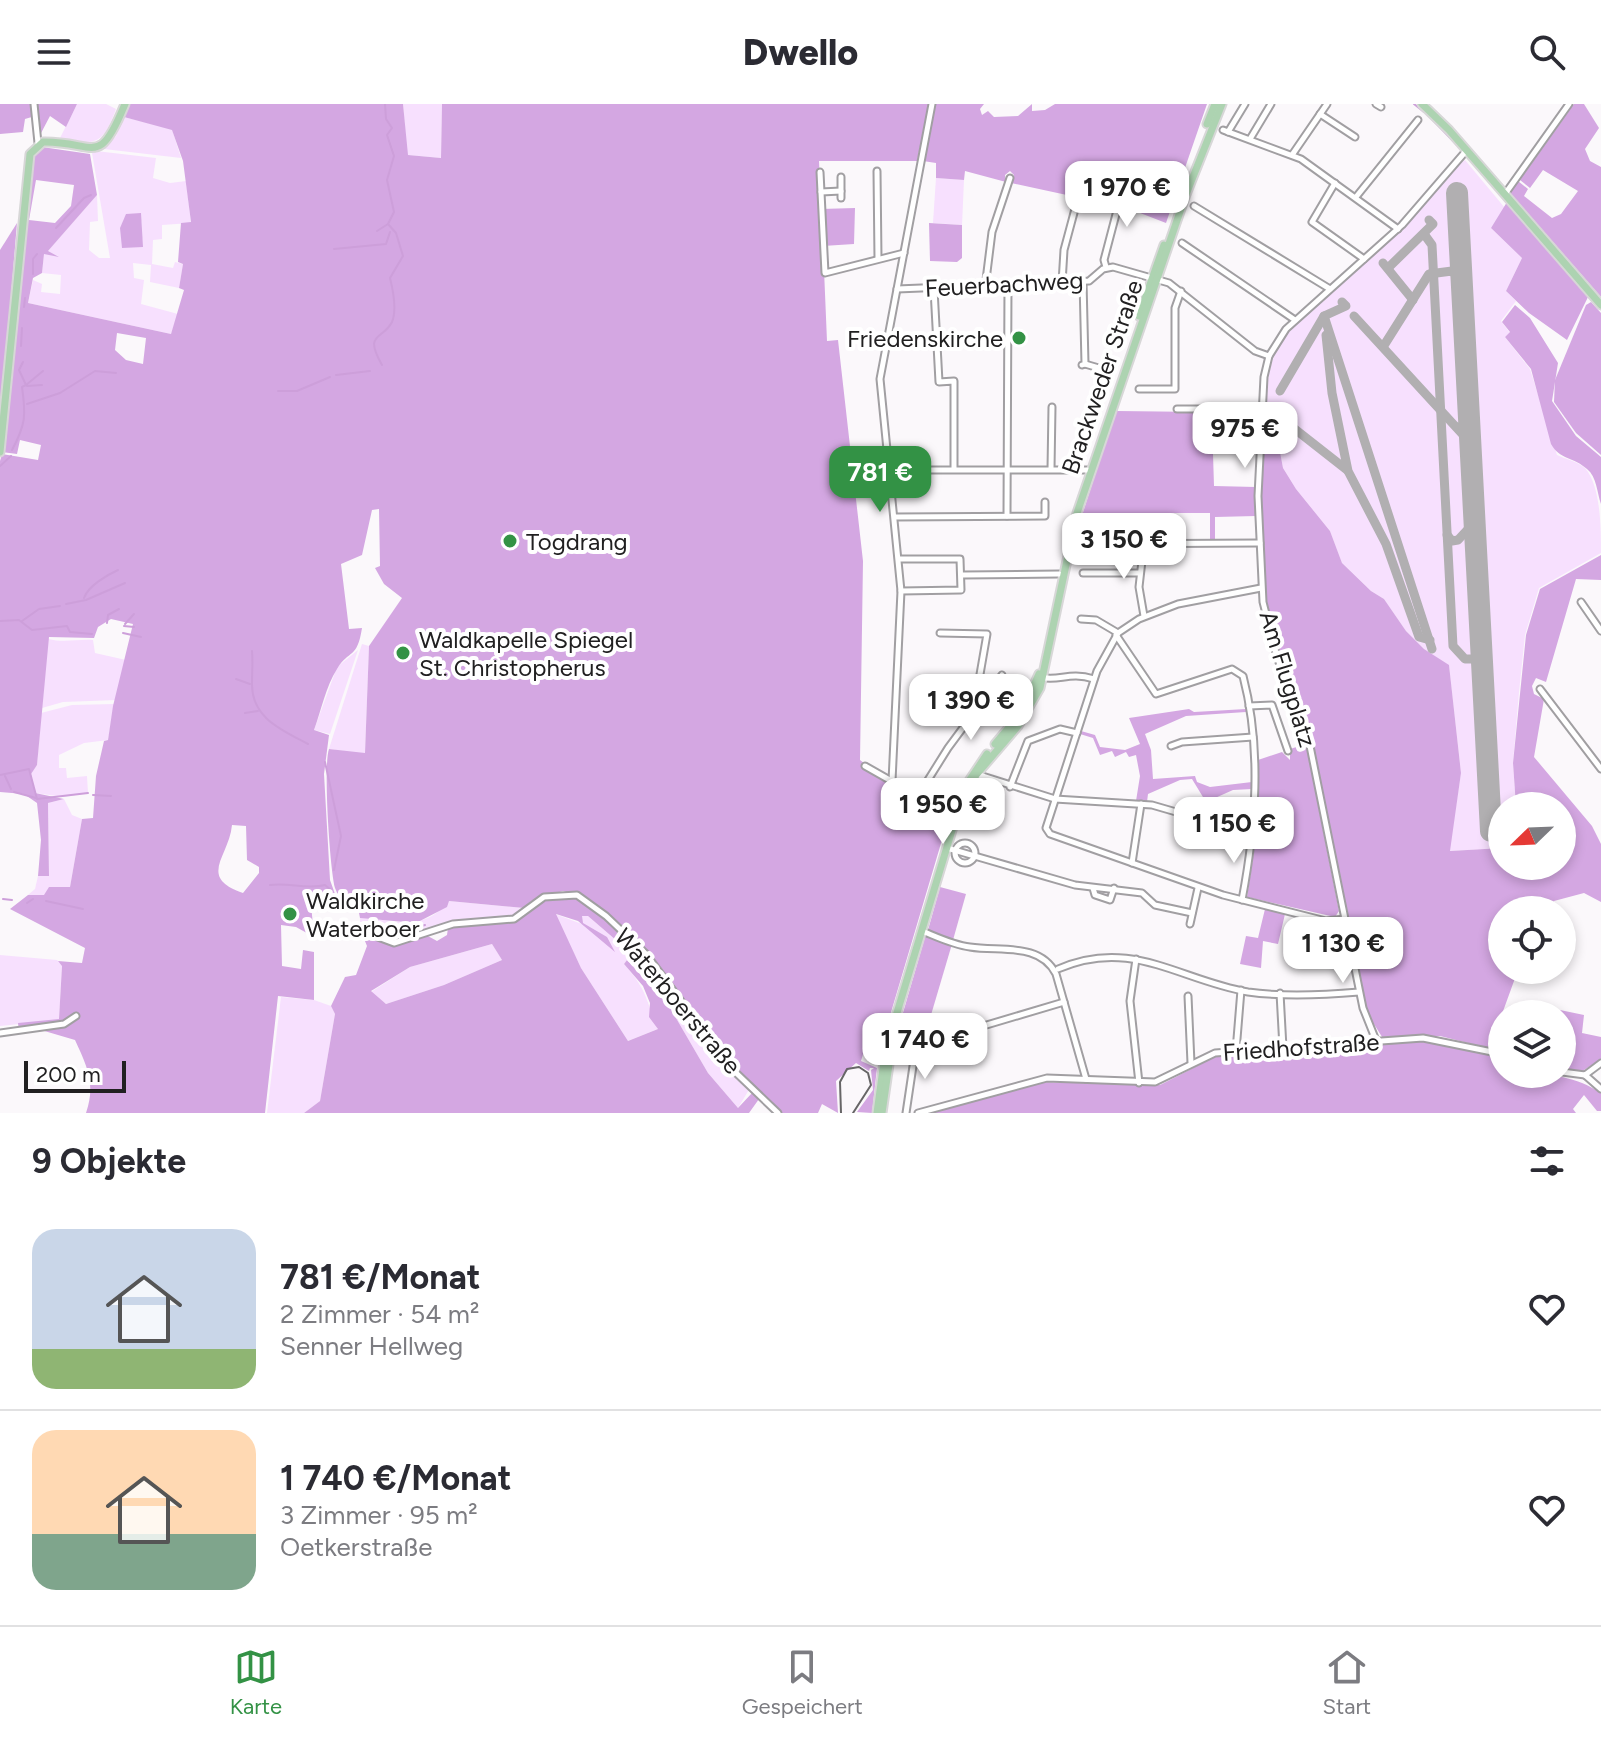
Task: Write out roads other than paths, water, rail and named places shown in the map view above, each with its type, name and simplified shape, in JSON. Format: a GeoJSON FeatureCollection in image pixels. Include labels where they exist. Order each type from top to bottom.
{"type":"FeatureCollection","features":[{"type":"Feature","properties":{"kind":"main road"},"geometry":{"type":"LineString","coordinates":[[0,452],[26,171],[31,150],[38,143],[52,142],[85,150],[101,146],[113,132],[125,104]]}},
{"type":"Feature","properties":{"kind":"main road","name":"Brackweder Straße"},"geometry":{"type":"LineString","coordinates":[[1040,677],[1059,574],[1087,470],[1215,104]]}},
{"type":"Feature","properties":{"kind":"main road","name":"Brackweder Straße"},"geometry":{"type":"LineString","coordinates":[[880,1113],[884,1051],[893,1012],[953,816],[974,773],[1028,713],[1040,677],[1077,513],[1155,278],[1209,130],[1222,104]]}},
{"type":"Feature","properties":{"kind":"main road"},"geometry":{"type":"LineString","coordinates":[[1422,104],[1467,150],[1601,305]]}},
{"type":"Feature","properties":{"kind":"main road","name":"Brackweder Straße"},"geometry":{"type":"LineString","coordinates":[[880,1113],[893,1028],[947,848],[974,773]]}},
{"type":"Feature","properties":{"kind":"street"},"geometry":{"type":"LineString","coordinates":[[34,104],[38,143]]}},
{"type":"Feature","properties":{"kind":"street"},"geometry":{"type":"LineString","coordinates":[[892,781],[901,591],[880,379],[885,335],[897,289],[932,104]]}},
{"type":"Feature","properties":{"kind":"street"},"geometry":{"type":"LineString","coordinates":[[1245,104],[1226,131],[1292,155],[1398,229]]}},
{"type":"Feature","properties":{"kind":"street"},"geometry":{"type":"LineString","coordinates":[[1250,139],[1271,104]]}},
{"type":"Feature","properties":{"kind":"street"},"geometry":{"type":"LineString","coordinates":[[1292,155],[1327,104]]}},
{"type":"Feature","properties":{"kind":"street"},"geometry":{"type":"LineString","coordinates":[[1505,194],[1569,104]]}},
{"type":"Feature","properties":{"kind":"street"},"geometry":{"type":"LineString","coordinates":[[1320,114],[1355,137]]}},
{"type":"Feature","properties":{"kind":"street"},"geometry":{"type":"LineString","coordinates":[[1356,197],[1418,120]]}},
{"type":"Feature","properties":{"kind":"street","name":"Am Flugplatz"},"geometry":{"type":"LineString","coordinates":[[1377,1043],[1359,992],[1310,746],[1270,637],[1261,588],[1262,409],[1269,356],[1280,335],[1398,229],[1467,150]]}},
{"type":"Feature","properties":{"kind":"street"},"geometry":{"type":"LineString","coordinates":[[877,171],[878,258]]}},
{"type":"Feature","properties":{"kind":"street"},"geometry":{"type":"LineString","coordinates":[[820,172],[825,273],[904,253]]}},
{"type":"Feature","properties":{"kind":"street"},"geometry":{"type":"LineString","coordinates":[[821,192],[841,194],[841,177]]}},
{"type":"Feature","properties":{"kind":"street"},"geometry":{"type":"LineString","coordinates":[[985,288],[992,232],[1010,178]]}},
{"type":"Feature","properties":{"kind":"street"},"geometry":{"type":"LineString","coordinates":[[1335,183],[1312,222],[1364,259]]}},
{"type":"Feature","properties":{"kind":"street"},"geometry":{"type":"LineString","coordinates":[[1062,283],[1064,250],[1079,194]]}},
{"type":"Feature","properties":{"kind":"street"},"geometry":{"type":"LineString","coordinates":[[1106,267],[1104,260],[1120,199]]}},
{"type":"Feature","properties":{"kind":"street"},"geometry":{"type":"LineString","coordinates":[[1194,206],[1330,289]]}},
{"type":"Feature","properties":{"kind":"street"},"geometry":{"type":"LineString","coordinates":[[1182,243],[1295,320]]}},
{"type":"Feature","properties":{"kind":"street","name":"Feuerbachweg"},"geometry":{"type":"LineString","coordinates":[[897,289],[985,288],[1083,281],[1095,279],[1106,267],[1120,267],[1155,278],[1181,291],[1255,351],[1269,356]]}},
{"type":"Feature","properties":{"kind":"street"},"geometry":{"type":"LineString","coordinates":[[1083,281],[1083,364],[1109,371]]}},
{"type":"Feature","properties":{"kind":"street"},"geometry":{"type":"LineString","coordinates":[[1007,516],[1008,285]]}},
{"type":"Feature","properties":{"kind":"street"},"geometry":{"type":"LineString","coordinates":[[934,289],[939,382],[954,381],[954,469]]}},
{"type":"Feature","properties":{"kind":"street"},"geometry":{"type":"LineString","coordinates":[[1139,389],[1175,389],[1175,308],[1181,291]]}},
{"type":"Feature","properties":{"kind":"street"},"geometry":{"type":"LineString","coordinates":[[1051,469],[1052,407]]}},
{"type":"Feature","properties":{"kind":"street"},"geometry":{"type":"LineString","coordinates":[[1177,409],[1262,409]]}},
{"type":"Feature","properties":{"kind":"street"},"geometry":{"type":"LineString","coordinates":[[890,470],[1087,470]]}},
{"type":"Feature","properties":{"kind":"street"},"geometry":{"type":"LineString","coordinates":[[895,517],[1045,516],[1045,502]]}},
{"type":"Feature","properties":{"kind":"street"},"geometry":{"type":"LineString","coordinates":[[1144,543],[1139,573],[1144,616]]}},
{"type":"Feature","properties":{"kind":"street"},"geometry":{"type":"LineString","coordinates":[[1081,544],[1260,543]]}},
{"type":"Feature","properties":{"kind":"street"},"geometry":{"type":"LineString","coordinates":[[899,559],[960,559],[963,575],[961,590],[901,591]]}},
{"type":"Feature","properties":{"kind":"street"},"geometry":{"type":"LineString","coordinates":[[1083,573],[1139,573]]}},
{"type":"Feature","properties":{"kind":"street"},"geometry":{"type":"LineString","coordinates":[[963,575],[1059,574]]}},
{"type":"Feature","properties":{"kind":"street"},"geometry":{"type":"LineString","coordinates":[[1261,588],[1182,603],[1144,616],[1117,634],[1094,679],[1047,831],[1198,888],[1326,921],[1345,919]]}},
{"type":"Feature","properties":{"kind":"street"},"geometry":{"type":"LineString","coordinates":[[1581,602],[1601,631]]}},
{"type":"Feature","properties":{"kind":"street"},"geometry":{"type":"LineString","coordinates":[[1081,619],[1096,620],[1117,634],[1156,694],[1237,670],[1243,676],[1253,737],[1252,834],[1242,900]]}},
{"type":"Feature","properties":{"kind":"street"},"geometry":{"type":"LineString","coordinates":[[940,633],[987,634],[979,680],[987,698]]}},
{"type":"Feature","properties":{"kind":"street"},"geometry":{"type":"LineString","coordinates":[[1040,677],[1071,673],[1094,679]]}},
{"type":"Feature","properties":{"kind":"street"},"geometry":{"type":"LineString","coordinates":[[918,796],[948,748],[1002,675]]}},
{"type":"Feature","properties":{"kind":"street"},"geometry":{"type":"LineString","coordinates":[[934,680],[979,680]]}},
{"type":"Feature","properties":{"kind":"street"},"geometry":{"type":"LineString","coordinates":[[1540,689],[1601,769]]}},
{"type":"Feature","properties":{"kind":"street"},"geometry":{"type":"LineString","coordinates":[[1249,706],[1272,705],[1288,751]]}},
{"type":"Feature","properties":{"kind":"street"},"geometry":{"type":"LineString","coordinates":[[1010,787],[1028,741],[1060,729],[1077,733]]}},
{"type":"Feature","properties":{"kind":"street"},"geometry":{"type":"LineString","coordinates":[[1171,746],[1182,742],[1253,737]]}},
{"type":"Feature","properties":{"kind":"street"},"geometry":{"type":"LineString","coordinates":[[865,766],[953,816]]}},
{"type":"Feature","properties":{"kind":"street"},"geometry":{"type":"LineString","coordinates":[[974,773],[1055,799],[1141,804],[1252,834]]}},
{"type":"Feature","properties":{"kind":"street"},"geometry":{"type":"LineString","coordinates":[[1132,863],[1141,804]]}},
{"type":"Feature","properties":{"kind":"street"},"geometry":{"type":"LineString","coordinates":[[947,848],[1093,888],[1142,893],[1155,905],[1192,913]]}},
{"type":"Feature","properties":{"kind":"street"},"geometry":{"type":"LineString","coordinates":[[1093,888],[1095,895],[1110,900],[1114,888]]}},
{"type":"Feature","properties":{"kind":"street"},"geometry":{"type":"LineString","coordinates":[[1190,924],[1198,888]]}},
{"type":"Feature","properties":{"kind":"street","name":"Waterboerstraße"},"geometry":{"type":"LineString","coordinates":[[351,927],[394,943],[453,924],[514,919],[544,897],[577,895],[606,916],[645,953],[731,1068],[778,1113]]}},
{"type":"Feature","properties":{"kind":"street"},"geometry":{"type":"LineString","coordinates":[[922,931],[963,946],[1025,951],[1041,956],[1055,971],[1086,1079]]}},
{"type":"Feature","properties":{"kind":"street"},"geometry":{"type":"LineString","coordinates":[[1058,969],[1091,958],[1136,959],[1241,990],[1359,992]]}},
{"type":"Feature","properties":{"kind":"street"},"geometry":{"type":"LineString","coordinates":[[1136,959],[1130,1001],[1139,1083]]}},
{"type":"Feature","properties":{"kind":"street"},"geometry":{"type":"LineString","coordinates":[[1236,1051],[1241,990]]}},
{"type":"Feature","properties":{"kind":"street"},"geometry":{"type":"LineString","coordinates":[[1280,993],[1283,1048]]}},
{"type":"Feature","properties":{"kind":"street"},"geometry":{"type":"LineString","coordinates":[[1188,996],[1191,1063]]}},
{"type":"Feature","properties":{"kind":"street"},"geometry":{"type":"LineString","coordinates":[[906,1113],[916,1046],[1064,1002]]}},
{"type":"Feature","properties":{"kind":"street"},"geometry":{"type":"LineString","coordinates":[[0,1033],[64,1024],[76,1016]]}},
{"type":"Feature","properties":{"kind":"street","name":"Friedhofstraße"},"geometry":{"type":"LineString","coordinates":[[918,1113],[1029,1080],[1086,1079],[1139,1083],[1161,1080],[1209,1054],[1236,1051],[1441,1039],[1488,1051]]}},
{"type":"Feature","properties":{"kind":"street"},"geometry":{"type":"LineString","coordinates":[[1585,1075],[1601,1063]]}},
{"type":"Feature","properties":{"kind":"street"},"geometry":{"type":"LineString","coordinates":[[1576,1074],[1585,1075],[1601,1089]]}},
{"type":"Feature","properties":{"kind":"waterway"},"geometry":{"type":"LineString","coordinates":[[382,365],[374,342],[392,322],[394,306],[390,278],[403,256],[396,233],[388,224],[394,212],[387,180],[394,156],[387,135],[392,128],[386,119],[385,104]]}},
{"type":"Feature","properties":{"kind":"waterway"},"geometry":{"type":"LineString","coordinates":[[1414,104],[1424,112]]}},
{"type":"Feature","properties":{"kind":"waterway"},"geometry":{"type":"LineString","coordinates":[[1427,114],[1457,145]]}},
{"type":"Feature","properties":{"kind":"waterway"},"geometry":{"type":"LineString","coordinates":[[56,228],[84,198],[91,195]]}},
{"type":"Feature","properties":{"kind":"waterway"},"geometry":{"type":"LineString","coordinates":[[377,231],[388,224]]}},
{"type":"Feature","properties":{"kind":"waterway"},"geometry":{"type":"LineString","coordinates":[[334,249],[386,244],[390,232]]}},
{"type":"Feature","properties":{"kind":"waterway"},"geometry":{"type":"LineString","coordinates":[[33,274],[33,259],[37,254]]}},
{"type":"Feature","properties":{"kind":"waterway"},"geometry":{"type":"LineString","coordinates":[[24,307],[25,298]]}},
{"type":"Feature","properties":{"kind":"waterway"},"geometry":{"type":"LineString","coordinates":[[21,346],[22,328]]}},
{"type":"Feature","properties":{"kind":"waterway"},"geometry":{"type":"LineString","coordinates":[[12,450],[24,419],[22,387],[26,385],[19,370],[23,362]]}},
{"type":"Feature","properties":{"kind":"waterway"},"geometry":{"type":"LineString","coordinates":[[26,385],[43,371]]}},
{"type":"Feature","properties":{"kind":"waterway"},"geometry":{"type":"LineString","coordinates":[[27,404],[60,393],[95,371],[116,373]]}},
{"type":"Feature","properties":{"kind":"waterway"},"geometry":{"type":"LineString","coordinates":[[336,375],[370,371]]}},
{"type":"Feature","properties":{"kind":"waterway"},"geometry":{"type":"LineString","coordinates":[[278,391],[297,391],[330,377]]}},
{"type":"Feature","properties":{"kind":"waterway"},"geometry":{"type":"LineString","coordinates":[[27,386],[42,385]]}},
{"type":"Feature","properties":{"kind":"waterway"},"geometry":{"type":"LineString","coordinates":[[0,466],[11,456]]}},
{"type":"Feature","properties":{"kind":"waterway"},"geometry":{"type":"LineString","coordinates":[[84,598],[94,585],[118,570]]}},
{"type":"Feature","properties":{"kind":"waterway"},"geometry":{"type":"LineString","coordinates":[[66,604],[86,600],[125,583]]}},
{"type":"Feature","properties":{"kind":"waterway"},"geometry":{"type":"LineString","coordinates":[[22,621],[39,609],[60,606]]}},
{"type":"Feature","properties":{"kind":"waterway"},"geometry":{"type":"LineString","coordinates":[[107,623],[108,615],[119,609]]}},
{"type":"Feature","properties":{"kind":"waterway"},"geometry":{"type":"LineString","coordinates":[[125,624],[134,614]]}},
{"type":"Feature","properties":{"kind":"waterway"},"geometry":{"type":"LineString","coordinates":[[0,621],[19,620],[32,630],[67,626],[70,632],[92,634]]}},
{"type":"Feature","properties":{"kind":"waterway"},"geometry":{"type":"LineString","coordinates":[[124,626],[134,627]]}},
{"type":"Feature","properties":{"kind":"waterway"},"geometry":{"type":"LineString","coordinates":[[123,633],[141,637]]}},
{"type":"Feature","properties":{"kind":"waterway"},"geometry":{"type":"LineString","coordinates":[[252,651],[253,695],[262,714],[308,744]]}},
{"type":"Feature","properties":{"kind":"waterway"},"geometry":{"type":"LineString","coordinates":[[236,679],[250,684]]}},
{"type":"Feature","properties":{"kind":"waterway"},"geometry":{"type":"LineString","coordinates":[[245,713],[258,711]]}},
{"type":"Feature","properties":{"kind":"waterway"},"geometry":{"type":"LineString","coordinates":[[325,762],[341,836],[334,870]]}},
{"type":"Feature","properties":{"kind":"waterway"},"geometry":{"type":"LineString","coordinates":[[0,775],[29,769],[37,799],[88,793]]}},
{"type":"Feature","properties":{"kind":"waterway"},"geometry":{"type":"LineString","coordinates":[[5,776],[11,789]]}},
{"type":"Feature","properties":{"kind":"waterway"},"geometry":{"type":"LineString","coordinates":[[14,792],[36,798]]}},
{"type":"Feature","properties":{"kind":"waterway"},"geometry":{"type":"LineString","coordinates":[[93,795],[111,796]]}},
{"type":"Feature","properties":{"kind":"waterway"},"geometry":{"type":"LineString","coordinates":[[270,885],[325,885],[331,890]]}},
{"type":"Feature","properties":{"kind":"waterway"},"geometry":{"type":"LineString","coordinates":[[3,899],[12,900]]}},
{"type":"Feature","properties":{"kind":"waterway"},"geometry":{"type":"LineString","coordinates":[[27,903],[33,899]]}},
{"type":"Feature","properties":{"kind":"waterway"},"geometry":{"type":"LineString","coordinates":[[46,901],[83,909]]}},
{"type":"Feature","properties":{"kind":"waterway"},"geometry":{"type":"LineString","coordinates":[[418,927],[425,925]]}},
{"type":"Feature","properties":{"kind":"tram line"},"geometry":{"type":"LineString","coordinates":[[841,1113],[840,1082],[847,1069],[859,1067],[868,1073],[871,1085],[853,1113]]}},
{"type":"Feature","properties":{"kind":"place","name":"Friedenskirche"},"geometry":{"type":"Point","coordinates":[1019,338]}},
{"type":"Feature","properties":{"kind":"place","name":"Togdrang"},"geometry":{"type":"Point","coordinates":[510,541]}},
{"type":"Feature","properties":{"kind":"place","name":"Waldkapelle Spiegel St. Christopherus"},"geometry":{"type":"Point","coordinates":[403,653]}},
{"type":"Feature","properties":{"kind":"place","name":"Waldkirche Waterboer"},"geometry":{"type":"Point","coordinates":[290,914]}}]}
